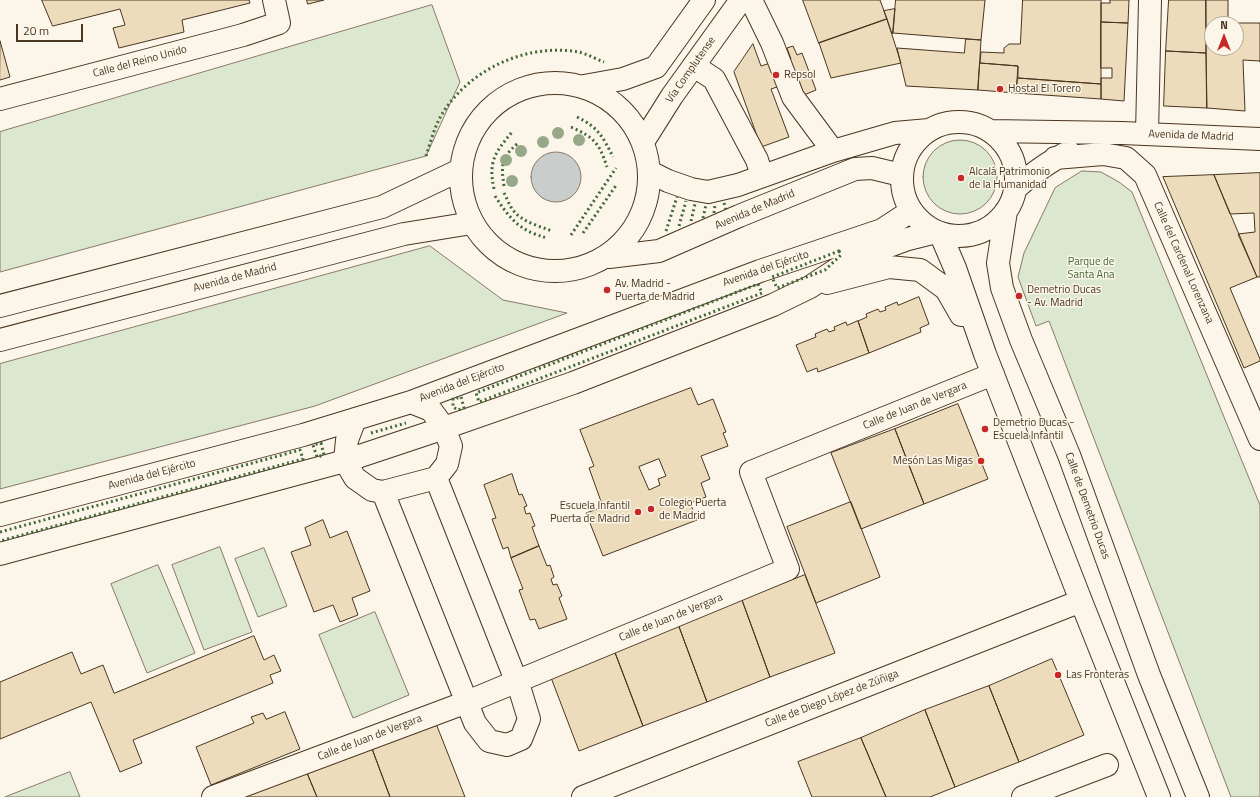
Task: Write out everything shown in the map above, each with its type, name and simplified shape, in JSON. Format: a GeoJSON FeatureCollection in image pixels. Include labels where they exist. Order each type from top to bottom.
{"type":"FeatureCollection","features":[{"type":"Feature","properties":{"kind":"street","name":"Calle del Reino Unido"},"geometry":{"type":"LineString","coordinates":[[0,99],[243,35],[279,23],[274,0]]}},
{"type":"Feature","properties":{"kind":"street"},"geometry":{"type":"LineString","coordinates":[[584,86],[613,101],[631,120],[644,142],[650,172],[646,203],[639,221],[626,241],[609,257],[582,268],[553,271],[524,266],[495,250],[472,223],[462,198],[460,170],[471,132],[493,104],[521,88],[554,82],[584,86],[623,79],[656,67],[704,0]]}},
{"type":"Feature","properties":{"kind":"street","name":"Vía Complutense"},"geometry":{"type":"LineString","coordinates":[[644,142],[672,96],[741,0]]}},
{"type":"Feature","properties":{"kind":"street"},"geometry":{"type":"LineString","coordinates":[[751,0],[772,43],[793,97],[833,151]]}},
{"type":"Feature","properties":{"kind":"street"},"geometry":{"type":"LineString","coordinates":[[1147,134],[1150,0]]}},
{"type":"Feature","properties":{"kind":"street"},"geometry":{"type":"LineString","coordinates":[[694,66],[714,79],[757,160],[762,176]]}},
{"type":"Feature","properties":{"kind":"street"},"geometry":{"type":"LineString","coordinates":[[650,172],[685,187],[708,192],[728,188],[833,151],[895,133],[929,130],[944,124],[960,122],[976,124],[990,131],[1002,142],[1011,156],[1016,172],[1016,188],[1012,200],[1006,211],[993,225],[977,234],[958,236],[938,232],[927,227],[911,211],[905,200],[902,188],[902,175],[906,157],[915,142],[929,130]]}},
{"type":"Feature","properties":{"kind":"street","name":"Avenida de Madrid"},"geometry":{"type":"LineString","coordinates":[[990,131],[1122,133],[1260,139]]}},
{"type":"Feature","properties":{"kind":"street","name":"Avenida de Madrid"},"geometry":{"type":"LineString","coordinates":[[1016,188],[1034,172],[1055,158],[1086,143],[1122,133]]}},
{"type":"Feature","properties":{"kind":"street","name":"Calle del Cardenal Lorenzana"},"geometry":{"type":"LineString","coordinates":[[1055,158],[1103,154],[1126,158],[1145,175],[1260,439]]}},
{"type":"Feature","properties":{"kind":"street","name":"Avenida de Madrid"},"geometry":{"type":"LineString","coordinates":[[609,257],[659,251],[739,216],[855,169],[872,168],[902,175]]}},
{"type":"Feature","properties":{"kind":"street"},"geometry":{"type":"LineString","coordinates":[[0,306],[382,207],[460,170]]}},
{"type":"Feature","properties":{"kind":"street","name":"Avenida del Ejército"},"geometry":{"type":"LineString","coordinates":[[0,515],[302,435],[411,402],[760,271],[882,230],[911,211]]}},
{"type":"Feature","properties":{"kind":"street","name":"Calle de Demetrio Ducas"},"geometry":{"type":"LineString","coordinates":[[1006,211],[998,263],[1002,288],[1021,340],[1068,454],[1149,675],[1198,797]]}},
{"type":"Feature","properties":{"kind":"street","name":"Avenida de Madrid"},"geometry":{"type":"LineString","coordinates":[[0,340],[404,234],[472,223]]}},
{"type":"Feature","properties":{"kind":"street"},"geometry":{"type":"LineString","coordinates":[[0,554],[345,461],[444,428],[581,380],[773,305],[810,287],[851,260],[908,239],[938,232]]}},
{"type":"Feature","properties":{"kind":"street"},"geometry":{"type":"LineString","coordinates":[[938,232],[955,268],[985,354],[1159,797]]}},
{"type":"Feature","properties":{"kind":"street"},"geometry":{"type":"LineString","coordinates":[[810,287],[889,267],[920,270],[946,289],[985,354]]}},
{"type":"Feature","properties":{"kind":"street","name":"Calle de Juan de Vergara"},"geometry":{"type":"LineString","coordinates":[[213,797],[467,702],[788,569],[751,472],[993,374]]}},
{"type":"Feature","properties":{"kind":"street"},"geometry":{"type":"LineString","coordinates":[[355,419],[347,440],[345,461],[355,478],[372,490],[383,492],[436,478],[447,464],[451,446],[444,428],[431,410],[411,402]]}},
{"type":"Feature","properties":{"kind":"street"},"geometry":{"type":"LineString","coordinates":[[383,492],[475,724],[489,741],[507,745],[521,739],[529,719],[517,682],[436,478]]}},
{"type":"Feature","properties":{"kind":"street","name":"Calle de Diego López de Zúñiga"},"geometry":{"type":"LineString","coordinates":[[583,797],[1081,601]]}},
{"type":"Feature","properties":{"kind":"street"},"geometry":{"type":"LineString","coordinates":[[1022,797],[1107,765]]}},
{"type":"Feature","properties":{"kind":"green space"},"geometry":{"type":"Polygon","coordinates":[[[432,5],[460,82],[426,156],[0,272],[0,132],[432,5]]]}},
{"type":"Feature","properties":{"kind":"green space"},"geometry":{"type":"Polygon","coordinates":[[[953,140],[967,140],[981,146],[991,156],[997,170],[997,184],[991,198],[981,208],[967,214],[953,214],[939,208],[929,198],[923,184],[923,170],[929,156],[939,146],[953,140]]]}},
{"type":"Feature","properties":{"kind":"green space","name":"Parque de Santa Ana"},"geometry":{"type":"Polygon","coordinates":[[[1082,171],[1101,172],[1119,182],[1132,192],[1260,505],[1260,797],[1231,797],[1049,321],[1036,326],[1018,277],[1024,253],[1055,188],[1082,171]]]}},
{"type":"Feature","properties":{"kind":"green space"},"geometry":{"type":"Polygon","coordinates":[[[430,246],[503,300],[567,313],[315,406],[0,489],[0,364],[430,246]]]}},
{"type":"Feature","properties":{"kind":"green space"},"geometry":{"type":"Polygon","coordinates":[[[220,547],[252,632],[204,650],[172,565],[220,547]]]}},
{"type":"Feature","properties":{"kind":"green space"},"geometry":{"type":"Polygon","coordinates":[[[264,548],[287,606],[258,617],[235,559],[264,548]]]}},
{"type":"Feature","properties":{"kind":"green space"},"geometry":{"type":"Polygon","coordinates":[[[158,565],[195,653],[147,673],[111,584],[158,565]]]}},
{"type":"Feature","properties":{"kind":"green space"},"geometry":{"type":"Polygon","coordinates":[[[375,612],[409,695],[353,718],[319,635],[375,612]]]}},
{"type":"Feature","properties":{"kind":"green space"},"geometry":{"type":"Polygon","coordinates":[[[70,772],[80,797],[5,797],[70,772]]]}},
{"type":"Feature","properties":{"kind":"shaded area"},"geometry":{"type":"Polygon","coordinates":[[[556,152],[565,154],[574,159],[579,168],[581,177],[579,186],[574,195],[565,200],[556,202],[547,200],[538,195],[533,186],[531,177],[533,168],[538,159],[547,154],[556,152]]]}},
{"type":"Feature","properties":{"kind":"building"},"geometry":{"type":"Polygon","coordinates":[[[42,0],[249,0],[250,3],[182,20],[184,32],[119,48],[113,28],[125,25],[120,9],[53,26],[42,0]]]}},
{"type":"Feature","properties":{"kind":"building"},"geometry":{"type":"Polygon","coordinates":[[[307,0],[324,0],[308,4],[307,0]]]}},
{"type":"Feature","properties":{"kind":"building"},"geometry":{"type":"Polygon","coordinates":[[[803,0],[880,0],[887,19],[819,43],[803,0]]]}},
{"type":"Feature","properties":{"kind":"building"},"geometry":{"type":"Polygon","coordinates":[[[896,0],[985,0],[981,40],[893,33],[896,0]]]}},
{"type":"Feature","properties":{"kind":"building"},"geometry":{"type":"Polygon","coordinates":[[[1023,0],[1101,0],[1101,84],[1018,78],[1018,66],[980,63],[981,52],[1004,53],[1004,48],[1009,44],[1020,44],[1023,0]]]}},
{"type":"Feature","properties":{"kind":"building"},"geometry":{"type":"Polygon","coordinates":[[[1110,0],[1129,0],[1128,23],[1101,22],[1101,3],[1110,3],[1110,0]]]}},
{"type":"Feature","properties":{"kind":"building"},"geometry":{"type":"Polygon","coordinates":[[[1169,0],[1206,0],[1206,16],[1204,16],[1204,53],[1166,51],[1169,0]]]}},
{"type":"Feature","properties":{"kind":"building"},"geometry":{"type":"Polygon","coordinates":[[[1206,0],[1228,0],[1228,16],[1206,16],[1206,0]]]}},
{"type":"Feature","properties":{"kind":"building"},"geometry":{"type":"Polygon","coordinates":[[[895,9],[893,33],[892,34],[884,11],[895,9]]]}},
{"type":"Feature","properties":{"kind":"building"},"geometry":{"type":"Polygon","coordinates":[[[887,19],[901,63],[831,78],[819,43],[887,19]]]}},
{"type":"Feature","properties":{"kind":"building"},"geometry":{"type":"Polygon","coordinates":[[[1101,22],[1128,23],[1124,101],[1101,99],[1101,78],[1112,78],[1112,68],[1101,68],[1101,22]]]}},
{"type":"Feature","properties":{"kind":"building"},"geometry":{"type":"Polygon","coordinates":[[[1244,23],[1260,23],[1260,61],[1243,60],[1245,111],[1207,108],[1207,56],[1244,56],[1244,23]]]}},
{"type":"Feature","properties":{"kind":"building"},"geometry":{"type":"Polygon","coordinates":[[[966,39],[981,40],[978,90],[906,86],[897,48],[964,53],[966,39]]]}},
{"type":"Feature","properties":{"kind":"building"},"geometry":{"type":"Polygon","coordinates":[[[0,41],[10,77],[0,80],[0,41]]]}},
{"type":"Feature","properties":{"kind":"building"},"geometry":{"type":"Polygon","coordinates":[[[753,44],[761,66],[780,60],[781,62],[791,59],[787,48],[793,46],[797,55],[802,53],[816,90],[804,95],[798,78],[788,81],[789,83],[771,89],[789,137],[761,147],[734,72],[753,44]]]}},
{"type":"Feature","properties":{"kind":"building"},"geometry":{"type":"Polygon","coordinates":[[[1166,51],[1204,53],[1204,56],[1206,56],[1207,108],[1164,106],[1166,51]]]}},
{"type":"Feature","properties":{"kind":"building"},"geometry":{"type":"Polygon","coordinates":[[[980,63],[1018,66],[1016,93],[978,90],[980,63]]]}},
{"type":"Feature","properties":{"kind":"building"},"geometry":{"type":"Polygon","coordinates":[[[1018,78],[1101,84],[1101,99],[1016,93],[1018,78]]]}},
{"type":"Feature","properties":{"kind":"building"},"geometry":{"type":"Polygon","coordinates":[[[1260,173],[1260,277],[1257,277],[1238,234],[1255,232],[1254,213],[1230,214],[1214,175],[1260,173]]]}},
{"type":"Feature","properties":{"kind":"building"},"geometry":{"type":"Polygon","coordinates":[[[1214,175],[1257,277],[1230,288],[1260,359],[1260,361],[1244,368],[1163,177],[1214,175]]]}},
{"type":"Feature","properties":{"kind":"building"},"geometry":{"type":"Polygon","coordinates":[[[919,297],[929,324],[920,328],[921,332],[869,353],[858,321],[867,317],[866,314],[878,309],[880,312],[886,310],[885,307],[897,302],[898,305],[919,297]]]}},
{"type":"Feature","properties":{"kind":"building"},"geometry":{"type":"Polygon","coordinates":[[[858,321],[869,353],[818,372],[817,368],[807,372],[796,345],[816,337],[815,334],[827,329],[829,332],[835,330],[834,327],[846,322],[847,325],[858,321]]]}},
{"type":"Feature","properties":{"kind":"building"},"geometry":{"type":"Polygon","coordinates":[[[691,388],[698,405],[713,399],[726,432],[723,433],[728,446],[701,456],[710,479],[701,483],[706,497],[690,503],[697,520],[603,556],[586,513],[603,507],[589,468],[594,466],[580,430],[691,388]],[[659,459],[639,467],[649,490],[660,485],[658,479],[666,476],[659,459]]]}},
{"type":"Feature","properties":{"kind":"building"},"geometry":{"type":"Polygon","coordinates":[[[958,404],[988,479],[924,504],[895,429],[958,404]]]}},
{"type":"Feature","properties":{"kind":"building"},"geometry":{"type":"Polygon","coordinates":[[[895,429],[924,504],[861,529],[831,453],[895,429]]]}},
{"type":"Feature","properties":{"kind":"building"},"geometry":{"type":"Polygon","coordinates":[[[512,474],[519,495],[522,494],[527,506],[524,507],[526,514],[530,513],[535,526],[532,527],[539,546],[511,558],[508,547],[503,549],[492,519],[496,518],[484,485],[512,474]]]}},
{"type":"Feature","properties":{"kind":"building"},"geometry":{"type":"Polygon","coordinates":[[[851,502],[880,577],[816,603],[787,527],[851,502]]]}},
{"type":"Feature","properties":{"kind":"building"},"geometry":{"type":"Polygon","coordinates":[[[323,520],[330,538],[347,531],[370,591],[352,598],[358,615],[340,622],[333,605],[314,612],[291,552],[311,545],[305,528],[323,520]]]}},
{"type":"Feature","properties":{"kind":"building"},"geometry":{"type":"Polygon","coordinates":[[[539,546],[547,566],[550,565],[554,577],[551,579],[553,585],[557,584],[562,596],[559,598],[567,619],[539,629],[535,619],[530,620],[519,590],[523,589],[511,558],[539,546]]]}},
{"type":"Feature","properties":{"kind":"building"},"geometry":{"type":"Polygon","coordinates":[[[805,575],[835,653],[770,677],[742,600],[805,575]]]}},
{"type":"Feature","properties":{"kind":"building"},"geometry":{"type":"Polygon","coordinates":[[[742,600],[770,677],[707,702],[678,624],[742,600]]]}},
{"type":"Feature","properties":{"kind":"building"},"geometry":{"type":"Polygon","coordinates":[[[678,624],[707,702],[643,726],[614,650],[678,624]]]}},
{"type":"Feature","properties":{"kind":"building"},"geometry":{"type":"Polygon","coordinates":[[[254,636],[264,660],[274,655],[281,671],[270,675],[273,683],[133,740],[142,763],[120,772],[91,702],[0,739],[0,682],[72,652],[81,674],[103,665],[114,693],[254,636]]]}},
{"type":"Feature","properties":{"kind":"building"},"geometry":{"type":"Polygon","coordinates":[[[614,650],[643,726],[579,751],[550,675],[614,650]]]}},
{"type":"Feature","properties":{"kind":"building"},"geometry":{"type":"Polygon","coordinates":[[[1052,659],[1084,735],[1019,762],[989,686],[1052,659]]]}},
{"type":"Feature","properties":{"kind":"building"},"geometry":{"type":"Polygon","coordinates":[[[989,686],[1019,762],[955,787],[925,710],[989,686]]]}},
{"type":"Feature","properties":{"kind":"building"},"geometry":{"type":"Polygon","coordinates":[[[925,710],[955,787],[930,797],[886,797],[861,738],[925,710]]]}},
{"type":"Feature","properties":{"kind":"building"},"geometry":{"type":"Polygon","coordinates":[[[285,712],[300,749],[211,785],[196,747],[254,723],[251,717],[263,713],[266,719],[285,712]]]}},
{"type":"Feature","properties":{"kind":"building"},"geometry":{"type":"Polygon","coordinates":[[[435,721],[465,797],[390,797],[371,746],[435,721]]]}},
{"type":"Feature","properties":{"kind":"building"},"geometry":{"type":"Polygon","coordinates":[[[861,738],[886,797],[812,797],[798,762],[861,738]]]}},
{"type":"Feature","properties":{"kind":"building"},"geometry":{"type":"Polygon","coordinates":[[[371,746],[390,797],[317,797],[307,773],[371,746]]]}},
{"type":"Feature","properties":{"kind":"building"},"geometry":{"type":"Polygon","coordinates":[[[307,773],[317,797],[245,797],[307,773]]]}},
{"type":"Feature","properties":{"kind":"hedge"},"geometry":{"type":"LineString","coordinates":[[426,156],[441,116],[456,96],[470,82],[503,62],[521,55],[540,51],[560,50],[579,52],[604,62]]}},
{"type":"Feature","properties":{"kind":"hedge"},"geometry":{"type":"LineString","coordinates":[[577,117],[599,133],[613,157]]}},
{"type":"Feature","properties":{"kind":"hedge"},"geometry":{"type":"LineString","coordinates":[[571,127],[591,138],[595,142],[607,167]]}},
{"type":"Feature","properties":{"kind":"hedge"},"geometry":{"type":"LineString","coordinates":[[494,189],[492,179],[494,158],[512,132]]}},
{"type":"Feature","properties":{"kind":"hedge"},"geometry":{"type":"LineString","coordinates":[[504,186],[503,162],[517,144]]}},
{"type":"Feature","properties":{"kind":"hedge"},"geometry":{"type":"LineString","coordinates":[[571,235],[616,168]]}},
{"type":"Feature","properties":{"kind":"hedge"},"geometry":{"type":"LineString","coordinates":[[583,233],[617,184]]}},
{"type":"Feature","properties":{"kind":"hedge"},"geometry":{"type":"LineString","coordinates":[[504,193],[512,208],[521,218],[552,231]]}},
{"type":"Feature","properties":{"kind":"hedge"},"geometry":{"type":"LineString","coordinates":[[495,196],[507,214],[522,228],[548,238]]}},
{"type":"Feature","properties":{"kind":"hedge"},"geometry":{"type":"LineString","coordinates":[[666,231],[677,197]]}},
{"type":"Feature","properties":{"kind":"hedge"},"geometry":{"type":"LineString","coordinates":[[679,226],[686,201]]}},
{"type":"Feature","properties":{"kind":"hedge"},"geometry":{"type":"LineString","coordinates":[[724,203],[726,210]]}},
{"type":"Feature","properties":{"kind":"hedge"},"geometry":{"type":"LineString","coordinates":[[691,221],[695,204]]}},
{"type":"Feature","properties":{"kind":"hedge"},"geometry":{"type":"LineString","coordinates":[[714,213],[715,204]]}},
{"type":"Feature","properties":{"kind":"hedge"},"geometry":{"type":"LineString","coordinates":[[703,218],[706,205]]}},
{"type":"Feature","properties":{"kind":"hedge"},"geometry":{"type":"LineString","coordinates":[[839,251],[841,255],[825,270],[777,288],[772,277],[839,251]]}},
{"type":"Feature","properties":{"kind":"hedge"},"geometry":{"type":"LineString","coordinates":[[758,284],[762,293],[479,402],[476,393],[758,284]]}},
{"type":"Feature","properties":{"kind":"hedge"},"geometry":{"type":"LineString","coordinates":[[461,397],[464,408],[458,410],[453,407],[453,399],[461,397]]}},
{"type":"Feature","properties":{"kind":"hedge"},"geometry":{"type":"LineString","coordinates":[[371,433],[406,423]]}},
{"type":"Feature","properties":{"kind":"hedge"},"geometry":{"type":"LineString","coordinates":[[321,443],[324,455],[317,457],[313,445],[321,443]]}},
{"type":"Feature","properties":{"kind":"hedge"},"geometry":{"type":"LineString","coordinates":[[0,532],[300,450],[303,459],[0,541]]}},
{"type":"Feature","properties":{"kind":"place","name":"Repsol"},"geometry":{"type":"Point","coordinates":[776,75]}},
{"type":"Feature","properties":{"kind":"place","name":"Hostal El Torero"},"geometry":{"type":"Point","coordinates":[1000,89]}},
{"type":"Feature","properties":{"kind":"place","name":"Alcalá Patrimonio de la Humanidad"},"geometry":{"type":"Point","coordinates":[961,178]}},
{"type":"Feature","properties":{"kind":"place","name":"Av. Madrid - Puerta de Madrid"},"geometry":{"type":"Point","coordinates":[607,290]}},
{"type":"Feature","properties":{"kind":"place","name":"Demetrio Ducas - Av. Madrid"},"geometry":{"type":"Point","coordinates":[1019,296]}},
{"type":"Feature","properties":{"kind":"place","name":"Demetrio Ducas - Escuela Infantil"},"geometry":{"type":"Point","coordinates":[985,429]}},
{"type":"Feature","properties":{"kind":"place","name":"Mesón Las Migas"},"geometry":{"type":"Point","coordinates":[981,461]}},
{"type":"Feature","properties":{"kind":"place","name":"Colegio Puerta de Madrid"},"geometry":{"type":"Point","coordinates":[651,509]}},
{"type":"Feature","properties":{"kind":"place","name":"Escuela Infantil Puerta de Madrid"},"geometry":{"type":"Point","coordinates":[638,512]}},
{"type":"Feature","properties":{"kind":"place","name":"Las Fronteras"},"geometry":{"type":"Point","coordinates":[1058,675]}}]}
